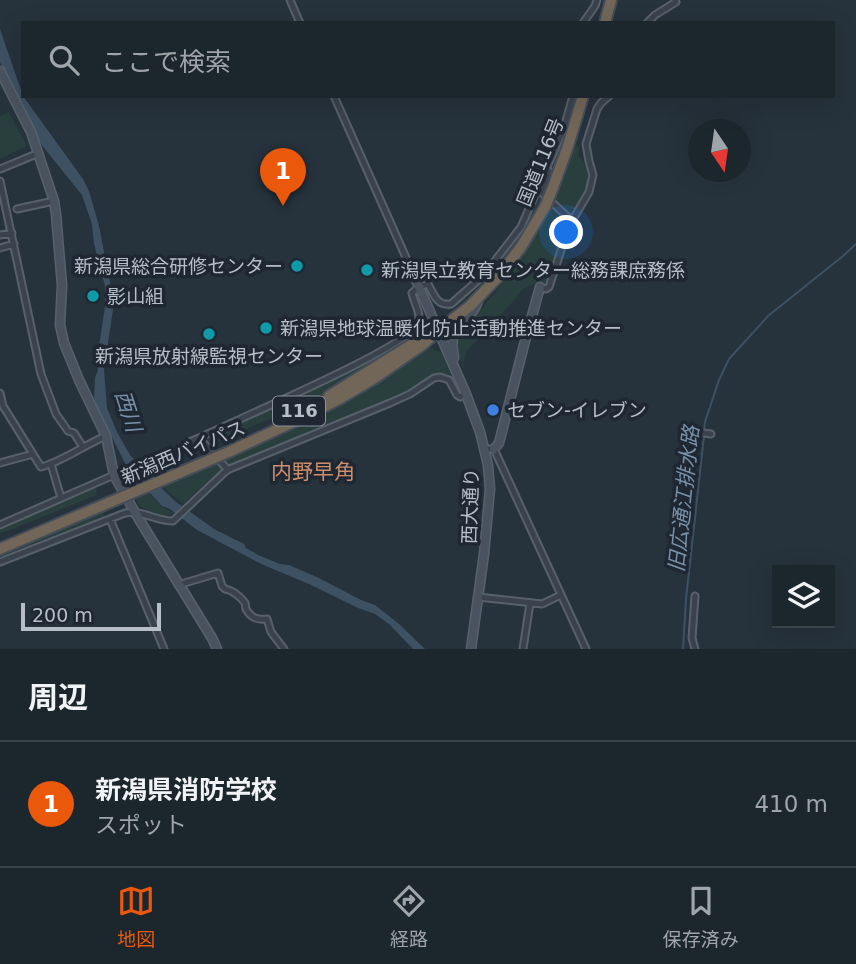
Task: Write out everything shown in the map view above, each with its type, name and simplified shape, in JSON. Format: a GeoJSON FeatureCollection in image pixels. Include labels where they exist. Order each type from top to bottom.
{"type":"FeatureCollection","features":[{"type":"Feature","properties":{"kind":"highway"},"geometry":{"type":"LineString","coordinates":[[606,21],[611,0]]}},
{"type":"Feature","properties":{"kind":"highway","name":"国道116号"},"geometry":{"type":"LineString","coordinates":[[439,330],[480,297],[521,247],[545,207],[563,161],[582,98]]}},
{"type":"Feature","properties":{"kind":"highway","name":"新潟西バイパス"},"geometry":{"type":"LineString","coordinates":[[0,548],[228,448],[373,374],[420,339],[439,330]]}},
{"type":"Feature","properties":{"kind":"highway","name":"新潟西バイパス"},"geometry":{"type":"LineString","coordinates":[[0,541],[93,506]]}},
{"type":"Feature","properties":{"kind":"street"},"geometry":{"type":"LineString","coordinates":[[290,0],[299,21]]}},
{"type":"Feature","properties":{"kind":"street"},"geometry":{"type":"LineString","coordinates":[[584,21],[597,0]]}},
{"type":"Feature","properties":{"kind":"street"},"geometry":{"type":"LineString","coordinates":[[649,21],[676,2],[675,0]]}},
{"type":"Feature","properties":{"kind":"street"},"geometry":{"type":"LineString","coordinates":[[0,71],[31,132],[54,201],[62,285],[60,325],[79,380],[106,436],[114,475],[217,649]]}},
{"type":"Feature","properties":{"kind":"street"},"geometry":{"type":"LineString","coordinates":[[335,98],[417,284]]}},
{"type":"Feature","properties":{"kind":"street"},"geometry":{"type":"LineString","coordinates":[[417,284],[428,284],[436,300],[445,305],[451,304],[469,290],[500,257],[528,216],[564,128],[572,98]]}},
{"type":"Feature","properties":{"kind":"street"},"geometry":{"type":"LineString","coordinates":[[586,649],[489,449],[499,443],[540,287],[549,287],[564,239],[589,192],[593,175],[586,144],[597,109],[607,98]]}},
{"type":"Feature","properties":{"kind":"street"},"geometry":{"type":"LineString","coordinates":[[0,169],[38,153]]}},
{"type":"Feature","properties":{"kind":"street"},"geometry":{"type":"LineString","coordinates":[[548,164],[551,165],[541,192],[572,222]]}},
{"type":"Feature","properties":{"kind":"street"},"geometry":{"type":"LineString","coordinates":[[0,181],[41,374],[56,414],[83,447]]}},
{"type":"Feature","properties":{"kind":"street"},"geometry":{"type":"LineString","coordinates":[[18,209],[54,201]]}},
{"type":"Feature","properties":{"kind":"street"},"geometry":{"type":"LineString","coordinates":[[0,235],[12,233]]}},
{"type":"Feature","properties":{"kind":"street"},"geometry":{"type":"LineString","coordinates":[[0,248],[14,244]]}},
{"type":"Feature","properties":{"kind":"street"},"geometry":{"type":"LineString","coordinates":[[187,443],[372,355],[412,331],[417,326],[419,314],[412,293],[417,284]]}},
{"type":"Feature","properties":{"kind":"street","name":"西大通り"},"geometry":{"type":"LineString","coordinates":[[417,284],[489,449],[484,554],[471,649]]}},
{"type":"Feature","properties":{"kind":"street"},"geometry":{"type":"LineString","coordinates":[[453,365],[454,332],[474,312],[480,297]]}},
{"type":"Feature","properties":{"kind":"street"},"geometry":{"type":"LineString","coordinates":[[0,562],[125,513],[134,512],[163,521],[173,521],[228,470],[390,404],[434,378],[449,380],[460,397],[466,394]]}},
{"type":"Feature","properties":{"kind":"street"},"geometry":{"type":"LineString","coordinates":[[0,393],[3,406],[41,467],[106,436]]}},
{"type":"Feature","properties":{"kind":"street"},"geometry":{"type":"LineString","coordinates":[[695,432],[711,433]]}},
{"type":"Feature","properties":{"kind":"street"},"geometry":{"type":"LineString","coordinates":[[199,438],[228,470]]}},
{"type":"Feature","properties":{"kind":"street"},"geometry":{"type":"LineString","coordinates":[[0,463],[33,454]]}},
{"type":"Feature","properties":{"kind":"street"},"geometry":{"type":"LineString","coordinates":[[51,464],[61,498]]}},
{"type":"Feature","properties":{"kind":"street"},"geometry":{"type":"LineString","coordinates":[[0,525],[114,475]]}},
{"type":"Feature","properties":{"kind":"street"},"geometry":{"type":"LineString","coordinates":[[110,519],[164,649]]}},
{"type":"Feature","properties":{"kind":"street"},"geometry":{"type":"LineString","coordinates":[[178,585],[218,573],[222,586],[230,589],[253,617],[257,620],[267,619],[271,632],[284,649]]}},
{"type":"Feature","properties":{"kind":"street"},"geometry":{"type":"LineString","coordinates":[[478,597],[542,604],[561,596]]}},
{"type":"Feature","properties":{"kind":"street"},"geometry":{"type":"LineString","coordinates":[[695,596],[692,638],[695,649]]}},
{"type":"Feature","properties":{"kind":"street"},"geometry":{"type":"LineString","coordinates":[[523,649],[530,603]]}},
{"type":"Feature","properties":{"kind":"green space"},"geometry":{"type":"Polygon","coordinates":[[[9,112],[27,146],[0,159],[0,116],[9,112]]]}},
{"type":"Feature","properties":{"kind":"green space"},"geometry":{"type":"Polygon","coordinates":[[[572,144],[580,147],[578,157],[591,175],[572,216],[552,198],[572,144]]]}},
{"type":"Feature","properties":{"kind":"green space"},"geometry":{"type":"Polygon","coordinates":[[[538,192],[542,195],[529,222],[495,269],[456,307],[448,310],[437,307],[434,300],[446,307],[456,304],[488,273],[523,227],[538,192]]]}},
{"type":"Feature","properties":{"kind":"green space"},"geometry":{"type":"Polygon","coordinates":[[[549,202],[569,222],[548,285],[534,284],[523,289],[467,351],[463,363],[465,371],[459,357],[456,336],[462,326],[500,287],[533,236],[549,202]]]}},
{"type":"Feature","properties":{"kind":"green space"},"geometry":{"type":"Polygon","coordinates":[[[415,293],[422,315],[421,323],[419,327],[410,337],[371,364],[311,401],[210,446],[204,438],[291,396],[294,400],[295,394],[326,380],[330,382],[331,378],[407,337],[420,324],[415,293]]]}},
{"type":"Feature","properties":{"kind":"green space"},"geometry":{"type":"Polygon","coordinates":[[[427,347],[442,353],[455,384],[449,377],[438,375],[394,399],[350,418],[345,416],[344,421],[314,432],[309,430],[307,435],[237,463],[227,465],[223,460],[427,347]]]}},
{"type":"Feature","properties":{"kind":"green space"},"geometry":{"type":"Polygon","coordinates":[[[219,462],[223,468],[183,504],[159,484],[219,462]]]}},
{"type":"Feature","properties":{"kind":"green space"},"geometry":{"type":"Polygon","coordinates":[[[96,484],[97,495],[0,534],[0,526],[96,484]]]}},
{"type":"Feature","properties":{"kind":"green space"},"geometry":{"type":"Polygon","coordinates":[[[146,489],[162,507],[174,513],[160,516],[139,506],[134,494],[146,489]]]}},
{"type":"Feature","properties":{"kind":"green space"},"geometry":{"type":"Polygon","coordinates":[[[103,508],[102,519],[9,557],[0,553],[103,508]]]}},
{"type":"Feature","properties":{"kind":"water"},"geometry":{"type":"Polygon","coordinates":[[[0,29],[21,90],[21,98],[24,98],[89,191],[99,226],[114,303],[104,370],[107,408],[130,455],[175,501],[214,529],[244,544],[258,555],[289,565],[375,605],[425,649],[413,649],[375,614],[261,564],[197,530],[162,506],[128,469],[94,398],[105,286],[94,244],[92,224],[82,195],[31,128],[0,62],[0,29]]]}},
{"type":"Feature","properties":{"kind":"waterway","name":"旧広通江排水路"},"geometry":{"type":"LineString","coordinates":[[704,430],[719,380],[729,359],[768,316],[856,244]]}},
{"type":"Feature","properties":{"kind":"waterway","name":"旧広通江排水路"},"geometry":{"type":"LineString","coordinates":[[683,649],[704,436]]}},
{"type":"Feature","properties":{"kind":"place","name":"新潟県消防学校"},"geometry":{"type":"Point","coordinates":[283,206]}},
{"type":"Feature","properties":{"kind":"place","name":"新潟県総合研修センター"},"geometry":{"type":"Point","coordinates":[297,266]}},
{"type":"Feature","properties":{"kind":"place","name":"新潟県立教育センター総務課庶務係"},"geometry":{"type":"Point","coordinates":[367,270]}},
{"type":"Feature","properties":{"kind":"place","name":"影山組"},"geometry":{"type":"Point","coordinates":[93,296]}},
{"type":"Feature","properties":{"kind":"place","name":"新潟県地球温暖化防止活動推進センター"},"geometry":{"type":"Point","coordinates":[266,328]}},
{"type":"Feature","properties":{"kind":"place","name":"新潟県放射線監視センター"},"geometry":{"type":"Point","coordinates":[209,334]}},
{"type":"Feature","properties":{"kind":"place","name":"セブン-イレブン"},"geometry":{"type":"Point","coordinates":[493,410]}},
{"type":"Feature","properties":{"kind":"district","name":"内野早角"},"geometry":{"type":"Point","coordinates":[313,472]}},
{"type":"Feature","properties":{"kind":"water label","name":"西川"},"geometry":{"type":"Point","coordinates":[128,411]}}]}
